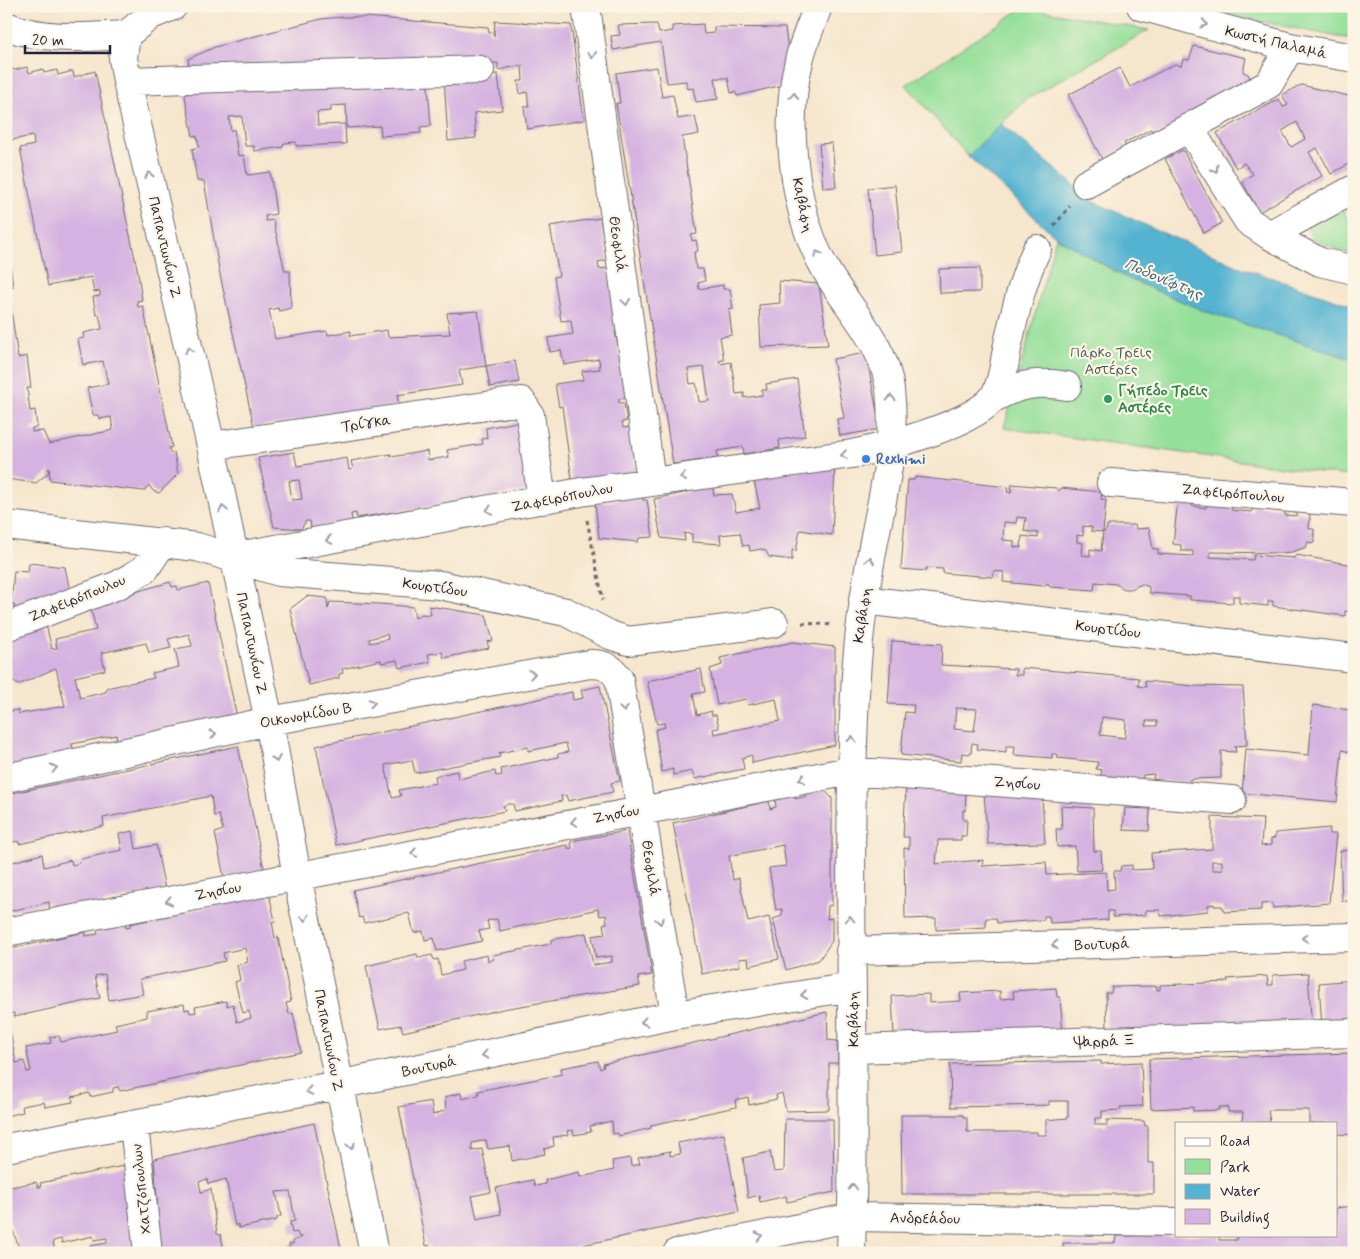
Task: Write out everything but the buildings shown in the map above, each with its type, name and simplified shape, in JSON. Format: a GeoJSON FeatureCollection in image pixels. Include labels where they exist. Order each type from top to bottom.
{"type":"FeatureCollection","features":[{"type":"Feature","properties":{"kind":"street"},"geometry":{"type":"LineString","coordinates":[[6,26],[26,34],[58,38],[126,35],[152,15],[173,6]]}},
{"type":"Feature","properties":{"kind":"street","name":"Θεοφιλά"},"geometry":{"type":"LineString","coordinates":[[586,6],[651,481]]}},
{"type":"Feature","properties":{"kind":"street","name":"Καβάφη"},"geometry":{"type":"LineString","coordinates":[[818,6],[799,61],[793,99],[793,142],[797,188],[808,234],[828,273],[878,350],[890,387],[892,446],[861,613],[850,770],[850,951],[854,1049],[852,1253]]}},
{"type":"Feature","properties":{"kind":"street","name":"Κωστή Παλαμά"},"geometry":{"type":"LineString","coordinates":[[1141,6],[1290,47],[1354,58]]}},
{"type":"Feature","properties":{"kind":"street","name":"Παπαντωνίου Ζ"},"geometry":{"type":"LineString","coordinates":[[126,35],[123,58],[127,81],[210,446],[269,721],[296,876],[374,1253]]}},
{"type":"Feature","properties":{"kind":"street"},"geometry":{"type":"LineString","coordinates":[[1086,184],[1269,84],[1290,47]]}},
{"type":"Feature","properties":{"kind":"street"},"geometry":{"type":"LineString","coordinates":[[127,81],[480,70]]}},
{"type":"Feature","properties":{"kind":"street"},"geometry":{"type":"LineString","coordinates":[[1189,128],[1248,221],[1269,235],[1320,262],[1354,270]]}},
{"type":"Feature","properties":{"kind":"street"},"geometry":{"type":"LineString","coordinates":[[1269,235],[1354,189]]}},
{"type":"Feature","properties":{"kind":"street"},"geometry":{"type":"LineString","coordinates":[[994,398],[1003,378],[1012,328],[1028,267],[1037,249]]}},
{"type":"Feature","properties":{"kind":"street","name":"Ζαφειρόπουλου"},"geometry":{"type":"LineString","coordinates":[[233,557],[581,492],[852,454],[892,446],[973,414],[994,398],[1025,384],[1047,382],[1067,386]]}},
{"type":"Feature","properties":{"kind":"street","name":"Τρίγκα"},"geometry":{"type":"LineString","coordinates":[[210,446],[521,401],[530,415],[542,500]]}},
{"type":"Feature","properties":{"kind":"street","name":"Ζαφειρόπουλου"},"geometry":{"type":"LineString","coordinates":[[1111,483],[1354,503]]}},
{"type":"Feature","properties":{"kind":"street","name":"Κουρτίδου"},"geometry":{"type":"LineString","coordinates":[[6,525],[197,547],[279,572],[440,586],[566,612],[610,636],[628,641],[774,623]]}},
{"type":"Feature","properties":{"kind":"street","name":"Ζαφειρόπουλου"},"geometry":{"type":"LineString","coordinates":[[6,626],[118,584],[145,569],[163,542]]}},
{"type":"Feature","properties":{"kind":"street","name":"Κουρτίδου"},"geometry":{"type":"LineString","coordinates":[[861,613],[1354,658]]}},
{"type":"Feature","properties":{"kind":"street","name":"Οικονομίδου Β"},"geometry":{"type":"LineString","coordinates":[[6,778],[269,721],[590,664],[606,667]]}},
{"type":"Feature","properties":{"kind":"street","name":"Θεοφιλά"},"geometry":{"type":"LineString","coordinates":[[606,667],[614,671],[619,679],[642,809],[674,1015]]}},
{"type":"Feature","properties":{"kind":"street","name":"Ζησίου"},"geometry":{"type":"LineString","coordinates":[[6,932],[850,770],[1232,800]]}},
{"type":"Feature","properties":{"kind":"street","name":"Βουτυρά"},"geometry":{"type":"LineString","coordinates":[[850,951],[1354,937]]}},
{"type":"Feature","properties":{"kind":"street","name":"Βουτυρά"},"geometry":{"type":"LineString","coordinates":[[6,1148],[338,1085],[674,1015],[852,987]]}},
{"type":"Feature","properties":{"kind":"street","name":"Ψαρρά Ξ"},"geometry":{"type":"LineString","coordinates":[[854,1049],[1354,1033]]}},
{"type":"Feature","properties":{"kind":"street","name":"Χατζόπουλων"},"geometry":{"type":"LineString","coordinates":[[134,1124],[148,1253]]}},
{"type":"Feature","properties":{"kind":"street","name":"Ανδρεάδου"},"geometry":{"type":"LineString","coordinates":[[677,1253],[852,1217],[1175,1222]]}},
{"type":"Feature","properties":{"kind":"path"},"geometry":{"type":"LineString","coordinates":[[1037,249],[1086,184]]}},
{"type":"Feature","properties":{"kind":"path"},"geometry":{"type":"LineString","coordinates":[[581,492],[610,636]]}},
{"type":"Feature","properties":{"kind":"path"},"geometry":{"type":"LineString","coordinates":[[774,623],[861,613]]}},
{"type":"Feature","properties":{"kind":"green space"},"geometry":{"type":"Polygon","coordinates":[[[1184,6],[1354,6],[1354,39],[1338,37],[1184,6]]]}},
{"type":"Feature","properties":{"kind":"green space"},"geometry":{"type":"Polygon","coordinates":[[[1024,7],[1149,30],[1027,99],[968,156],[906,85],[1024,7]]]}},
{"type":"Feature","properties":{"kind":"green space"},"geometry":{"type":"Polygon","coordinates":[[[1341,206],[1354,232],[1354,255],[1312,238],[1305,224],[1341,206]]]}},
{"type":"Feature","properties":{"kind":"green space","name":"Πάρκο Τρεις Αστέρες"},"geometry":{"type":"Polygon","coordinates":[[[1056,237],[1127,278],[1202,310],[1354,360],[1354,477],[1004,428],[1056,237]]]}},
{"type":"Feature","properties":{"kind":"water","name":"Ποδονίφτης"},"geometry":{"type":"Polygon","coordinates":[[[1001,124],[1094,202],[1237,266],[1354,306],[1354,360],[1202,310],[1127,278],[1056,237],[968,156],[1001,124]]]}},
{"type":"Feature","properties":{"kind":"place","name":"Γήπεδο Τρεις Αστέρες"},"geometry":{"type":"Point","coordinates":[1108,399]}},
{"type":"Feature","properties":{"kind":"place","name":"Rexhimi"},"geometry":{"type":"Point","coordinates":[866,459]}}]}
